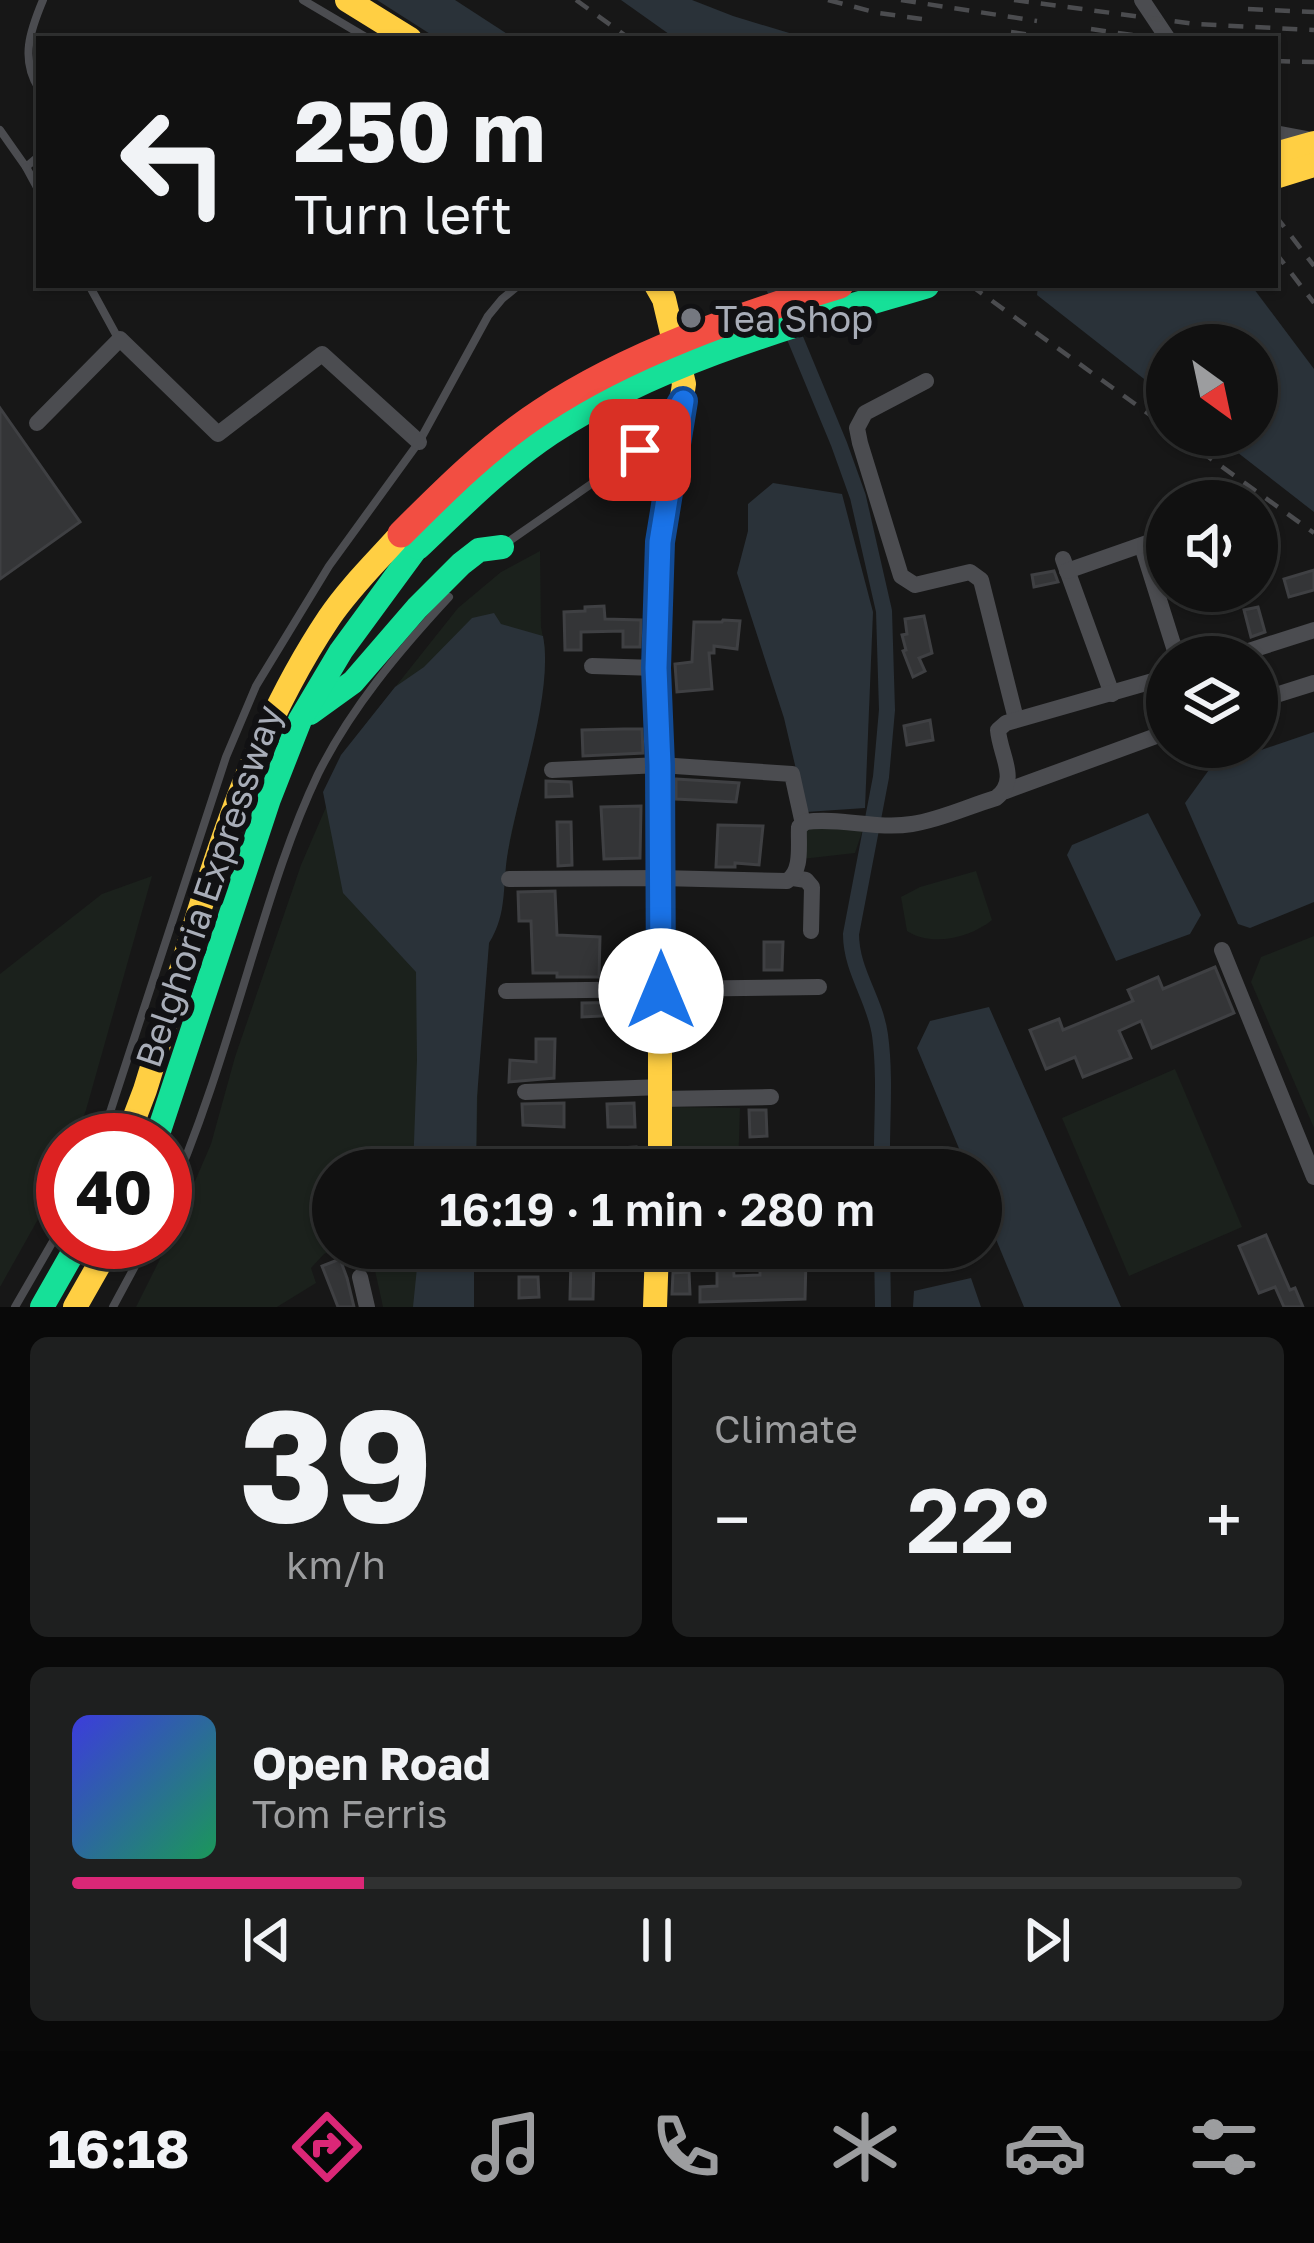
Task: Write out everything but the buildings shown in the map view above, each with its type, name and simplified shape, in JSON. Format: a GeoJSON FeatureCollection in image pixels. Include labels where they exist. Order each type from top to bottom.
{"type":"FeatureCollection","features":[{"type":"Feature","properties":{"kind":"main road"},"geometry":{"type":"LineString","coordinates":[[347,0],[405,36]]}},
{"type":"Feature","properties":{"kind":"main road"},"geometry":{"type":"LineString","coordinates":[[1278,153],[1314,142]]}},
{"type":"Feature","properties":{"kind":"main road"},"geometry":{"type":"LineString","coordinates":[[1278,176],[1314,166]]}},
{"type":"Feature","properties":{"kind":"main road"},"geometry":{"type":"LineString","coordinates":[[658,288],[684,384],[660,542],[656,668],[661,1149]]}},
{"type":"Feature","properties":{"kind":"main road","name":"Belghoria Expressway"},"geometry":{"type":"LineString","coordinates":[[165,1113],[269,799],[300,720],[410,540],[450,484],[538,414],[584,388],[725,322],[831,288]]}},
{"type":"Feature","properties":{"kind":"main road","name":"Belghoria Expressway"},"geometry":{"type":"LineString","coordinates":[[136,1113],[246,774],[330,616],[410,540],[503,466],[592,408],[723,348],[916,288]]}},
{"type":"Feature","properties":{"kind":"main road"},"geometry":{"type":"LineString","coordinates":[[300,720],[352,682],[460,564],[479,550],[496,552]]}},
{"type":"Feature","properties":{"kind":"main road"},"geometry":{"type":"LineString","coordinates":[[181,974],[210,982]]}},
{"type":"Feature","properties":{"kind":"main road"},"geometry":{"type":"LineString","coordinates":[[42,1307],[64,1269]]}},
{"type":"Feature","properties":{"kind":"main road"},"geometry":{"type":"LineString","coordinates":[[75,1307],[97,1269]]}},
{"type":"Feature","properties":{"kind":"main road"},"geometry":{"type":"LineString","coordinates":[[655,1307],[656,1269]]}},
{"type":"Feature","properties":{"kind":"street"},"geometry":{"type":"LineString","coordinates":[[1142,0],[1166,36]]}},
{"type":"Feature","properties":{"kind":"street"},"geometry":{"type":"LineString","coordinates":[[1278,134],[1314,142]]}},
{"type":"Feature","properties":{"kind":"street"},"geometry":{"type":"LineString","coordinates":[[37,423],[118,340],[218,434],[322,354],[419,442]]}},
{"type":"Feature","properties":{"kind":"street"},"geometry":{"type":"LineString","coordinates":[[926,381],[865,413],[857,428],[860,443],[901,576],[915,585],[970,572],[981,580],[1016,719]]}},
{"type":"Feature","properties":{"kind":"street"},"geometry":{"type":"LineString","coordinates":[[1112,694],[1065,565],[1146,544]]}},
{"type":"Feature","properties":{"kind":"street"},"geometry":{"type":"LineString","coordinates":[[1142,546],[1170,636]]}},
{"type":"Feature","properties":{"kind":"street"},"geometry":{"type":"LineString","coordinates":[[1278,642],[1314,630]]}},
{"type":"Feature","properties":{"kind":"street"},"geometry":{"type":"LineString","coordinates":[[592,667],[656,668]]}},
{"type":"Feature","properties":{"kind":"street"},"geometry":{"type":"LineString","coordinates":[[1006,791],[1010,781],[999,736],[1016,719],[1146,683]]}},
{"type":"Feature","properties":{"kind":"street"},"geometry":{"type":"LineString","coordinates":[[1278,694],[1314,683]]}},
{"type":"Feature","properties":{"kind":"street"},"geometry":{"type":"LineString","coordinates":[[793,878],[803,824],[858,821],[886,826],[923,821],[1146,740]]}},
{"type":"Feature","properties":{"kind":"street"},"geometry":{"type":"LineString","coordinates":[[552,770],[660,765],[792,774],[803,824]]}},
{"type":"Feature","properties":{"kind":"street"},"geometry":{"type":"LineString","coordinates":[[509,879],[806,880],[812,887],[811,931]]}},
{"type":"Feature","properties":{"kind":"street"},"geometry":{"type":"LineString","coordinates":[[1222,950],[1314,1178]]}},
{"type":"Feature","properties":{"kind":"street"},"geometry":{"type":"LineString","coordinates":[[506,991],[819,987]]}},
{"type":"Feature","properties":{"kind":"street"},"geometry":{"type":"LineString","coordinates":[[525,1092],[771,1097]]}},
{"type":"Feature","properties":{"kind":"street"},"geometry":{"type":"LineString","coordinates":[[360,1277],[367,1307]]}},
{"type":"Feature","properties":{"kind":"lane"},"geometry":{"type":"LineString","coordinates":[[36,83],[28,44],[43,0]]}},
{"type":"Feature","properties":{"kind":"lane"},"geometry":{"type":"LineString","coordinates":[[303,0],[364,36]]}},
{"type":"Feature","properties":{"kind":"lane"},"geometry":{"type":"LineString","coordinates":[[0,130],[36,185]]}},
{"type":"Feature","properties":{"kind":"lane"},"geometry":{"type":"LineString","coordinates":[[26,167],[36,159]]}},
{"type":"Feature","properties":{"kind":"lane"},"geometry":{"type":"LineString","coordinates":[[91,288],[118,340]]}},
{"type":"Feature","properties":{"kind":"lane"},"geometry":{"type":"LineString","coordinates":[[110,1113],[226,758],[256,686],[304,606],[419,442],[488,316],[515,288]]}},
{"type":"Feature","properties":{"kind":"lane"},"geometry":{"type":"LineString","coordinates":[[496,552],[651,441],[670,424],[683,401]]}},
{"type":"Feature","properties":{"kind":"lane"},"geometry":{"type":"LineString","coordinates":[[192,1135],[278,870],[320,771],[375,682],[452,594]]}},
{"type":"Feature","properties":{"kind":"lane"},"geometry":{"type":"LineString","coordinates":[[15,1307],[37,1269]]}},
{"type":"Feature","properties":{"kind":"lane"},"geometry":{"type":"LineString","coordinates":[[113,1307],[133,1269]]}},
{"type":"Feature","properties":{"kind":"shaded area"},"geometry":{"type":"Polygon","coordinates":[[[377,0],[455,0],[510,36],[433,36],[377,0]]]}},
{"type":"Feature","properties":{"kind":"shaded area"},"geometry":{"type":"Polygon","coordinates":[[[621,0],[692,0],[799,36],[672,36],[621,0]]]}},
{"type":"Feature","properties":{"kind":"shaded area"},"geometry":{"type":"Polygon","coordinates":[[[1038,288],[1253,288],[1314,369],[1314,512],[1242,456],[1278,456],[1278,324],[1146,324],[1146,381],[1037,295],[1038,288]]]}},
{"type":"Feature","properties":{"kind":"shaded area"},"geometry":{"type":"Polygon","coordinates":[[[773,483],[842,494],[873,612],[865,808],[806,812],[784,718],[737,573],[748,531],[748,504],[773,483]]]}},
{"type":"Feature","properties":{"kind":"shaded area"},"geometry":{"type":"Polygon","coordinates":[[[540,551],[545,648],[543,686],[489,941],[476,1149],[312,1149],[311,1268],[316,1283],[277,1307],[136,1307],[155,1269],[192,1269],[192,1188],[211,1144],[235,1057],[301,865],[339,777],[365,725],[458,608],[501,572],[540,551]]]}},
{"type":"Feature","properties":{"kind":"shaded area"},"geometry":{"type":"Polygon","coordinates":[[[494,613],[501,624],[543,636],[544,685],[508,851],[502,910],[489,943],[476,1149],[414,1149],[416,972],[343,893],[323,792],[341,755],[395,687],[424,667],[472,618],[494,613]]]}},
{"type":"Feature","properties":{"kind":"shaded area"},"geometry":{"type":"Polygon","coordinates":[[[1314,732],[1314,902],[1250,928],[1238,924],[1185,803],[1210,768],[1278,768],[1278,744],[1314,732]]]}},
{"type":"Feature","properties":{"kind":"shaded area"},"geometry":{"type":"Polygon","coordinates":[[[1148,813],[1201,915],[1190,934],[1116,961],[1067,855],[1072,845],[1148,813]]]}},
{"type":"Feature","properties":{"kind":"shaded area"},"geometry":{"type":"Polygon","coordinates":[[[864,826],[855,853],[802,859],[806,829],[864,826]]]}},
{"type":"Feature","properties":{"kind":"shaded area"},"geometry":{"type":"Polygon","coordinates":[[[976,871],[992,920],[950,938],[927,939],[907,931],[901,897],[976,871]]]}},
{"type":"Feature","properties":{"kind":"shaded area"},"geometry":{"type":"Polygon","coordinates":[[[152,876],[85,1113],[36,1113],[36,1223],[0,1287],[0,974],[102,894],[152,876]]]}},
{"type":"Feature","properties":{"kind":"shaded area"},"geometry":{"type":"Polygon","coordinates":[[[1314,936],[1314,1128],[1251,982],[1261,957],[1314,936]]]}},
{"type":"Feature","properties":{"kind":"shaded area"},"geometry":{"type":"Polygon","coordinates":[[[989,1007],[1121,1307],[1024,1307],[1002,1254],[1002,1149],[959,1149],[917,1048],[930,1021],[989,1007]]]}},
{"type":"Feature","properties":{"kind":"shaded area"},"geometry":{"type":"Polygon","coordinates":[[[1175,1069],[1242,1227],[1129,1276],[1062,1118],[1175,1069]]]}},
{"type":"Feature","properties":{"kind":"shaded area"},"geometry":{"type":"Polygon","coordinates":[[[669,1107],[740,1108],[739,1149],[668,1149],[669,1107]]]}},
{"type":"Feature","properties":{"kind":"shaded area"},"geometry":{"type":"Polygon","coordinates":[[[375,1269],[474,1269],[474,1307],[383,1307],[375,1269]]]}},
{"type":"Feature","properties":{"kind":"shaded area"},"geometry":{"type":"Polygon","coordinates":[[[417,1269],[474,1269],[474,1307],[413,1307],[417,1269]]]}},
{"type":"Feature","properties":{"kind":"shaded area"},"geometry":{"type":"Polygon","coordinates":[[[971,1278],[981,1307],[913,1307],[914,1291],[971,1278]]]}},
{"type":"Feature","properties":{"kind":"waterway"},"geometry":{"type":"LineString","coordinates":[[774,288],[858,497],[884,611],[887,710],[881,777],[851,934],[880,1035],[882,1149]]}},
{"type":"Feature","properties":{"kind":"waterway"},"geometry":{"type":"LineString","coordinates":[[882,1269],[883,1307]]}},
{"type":"Feature","properties":{"kind":"railway"},"geometry":{"type":"LineString","coordinates":[[576,0],[626,36]]}},
{"type":"Feature","properties":{"kind":"railway"},"geometry":{"type":"LineString","coordinates":[[828,0],[922,19]]}},
{"type":"Feature","properties":{"kind":"railway"},"geometry":{"type":"LineString","coordinates":[[901,0],[1037,21]]}},
{"type":"Feature","properties":{"kind":"railway"},"geometry":{"type":"LineString","coordinates":[[1014,0],[1195,24],[1314,30]]}},
{"type":"Feature","properties":{"kind":"railway"},"geometry":{"type":"LineString","coordinates":[[1248,9],[1314,12]]}},
{"type":"Feature","properties":{"kind":"railway"},"geometry":{"type":"LineString","coordinates":[[1091,29],[1139,36]]}},
{"type":"Feature","properties":{"kind":"railway"},"geometry":{"type":"LineString","coordinates":[[1011,32],[1038,36]]}},
{"type":"Feature","properties":{"kind":"railway"},"geometry":{"type":"LineString","coordinates":[[1278,61],[1314,62]]}},
{"type":"Feature","properties":{"kind":"railway"},"geometry":{"type":"LineString","coordinates":[[1278,219],[1314,266]]}},
{"type":"Feature","properties":{"kind":"railway"},"geometry":{"type":"LineString","coordinates":[[1278,256],[1314,303]]}},
{"type":"Feature","properties":{"kind":"railway"},"geometry":{"type":"LineString","coordinates":[[974,288],[1146,412]]}},
{"type":"Feature","properties":{"kind":"railway"},"geometry":{"type":"LineString","coordinates":[[1207,456],[1314,533]]}},
{"type":"Feature","properties":{"kind":"traffic: fast"},"geometry":{"type":"LineString","coordinates":[[418,546],[515,458],[594,406],[733,345],[916,288]]}},
{"type":"Feature","properties":{"kind":"traffic: fast"},"geometry":{"type":"LineString","coordinates":[[165,1113],[269,799],[300,720],[341,651],[418,546]]}},
{"type":"Feature","properties":{"kind":"traffic: fast"},"geometry":{"type":"LineString","coordinates":[[310,713],[353,682],[461,564],[479,550],[502,547]]}},
{"type":"Feature","properties":{"kind":"traffic: fast"},"geometry":{"type":"LineString","coordinates":[[42,1307],[64,1269]]}},
{"type":"Feature","properties":{"kind":"traffic: slow"},"geometry":{"type":"LineString","coordinates":[[347,0],[405,36]]}},
{"type":"Feature","properties":{"kind":"traffic: slow"},"geometry":{"type":"LineString","coordinates":[[1278,153],[1314,143]]}},
{"type":"Feature","properties":{"kind":"traffic: slow"},"geometry":{"type":"LineString","coordinates":[[1278,176],[1314,165]]}},
{"type":"Feature","properties":{"kind":"traffic: slow"},"geometry":{"type":"LineString","coordinates":[[658,288],[684,384],[660,542],[656,668],[660,1149]]}},
{"type":"Feature","properties":{"kind":"traffic: slow"},"geometry":{"type":"LineString","coordinates":[[136,1113],[220,847],[267,729],[329,618],[401,534]]}},
{"type":"Feature","properties":{"kind":"traffic: slow"},"geometry":{"type":"LineString","coordinates":[[75,1307],[97,1269]]}},
{"type":"Feature","properties":{"kind":"traffic: slow"},"geometry":{"type":"LineString","coordinates":[[655,1307],[656,1269]]}},
{"type":"Feature","properties":{"kind":"traffic: jam"},"geometry":{"type":"LineString","coordinates":[[401,534],[485,454],[575,391],[686,338],[830,288]]}},
{"type":"Feature","properties":{"kind":"place","name":"Tea Shop"},"geometry":{"type":"Point","coordinates":[691,318]}},
{"type":"Feature","properties":{"kind":"route"},"geometry":{"type":"LineString","coordinates":[[640,450],[670,424],[683,401],[660,542],[656,668],[661,991]]}}]}
